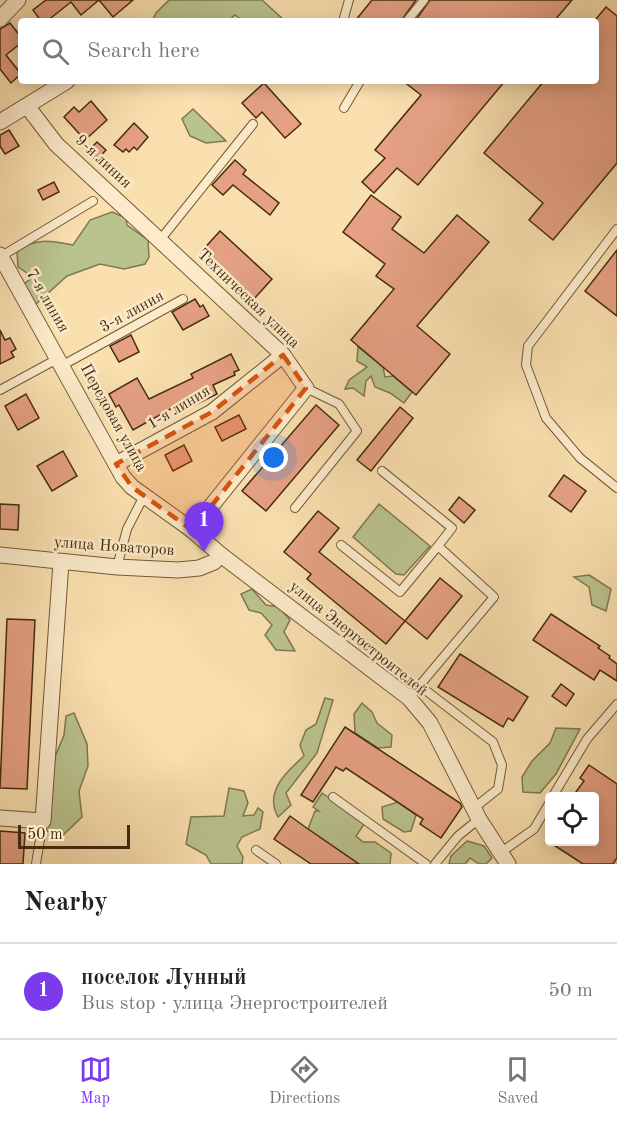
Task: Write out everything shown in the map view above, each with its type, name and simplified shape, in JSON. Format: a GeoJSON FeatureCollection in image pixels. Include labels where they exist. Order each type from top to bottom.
{"type":"FeatureCollection","features":[{"type":"Feature","properties":{"kind":"street"},"geometry":{"type":"LineString","coordinates":[[0,19],[18,0]]}},
{"type":"Feature","properties":{"kind":"street"},"geometry":{"type":"LineString","coordinates":[[0,122],[62,84]]}},
{"type":"Feature","properties":{"kind":"street","name":"9-я линия"},"geometry":{"type":"LineString","coordinates":[[27,106],[56,144],[160,240]]}},
{"type":"Feature","properties":{"kind":"street","name":"Техническая улица"},"geometry":{"type":"LineString","coordinates":[[160,240],[284,355],[306,388]]}},
{"type":"Feature","properties":{"kind":"street","name":"7-я линия"},"geometry":{"type":"LineString","coordinates":[[0,256],[61,362]]}},
{"type":"Feature","properties":{"kind":"street","name":"1-я линия"},"geometry":{"type":"LineString","coordinates":[[117,464],[212,412],[284,355]]}},
{"type":"Feature","properties":{"kind":"street","name":"Передовая улица"},"geometry":{"type":"LineString","coordinates":[[61,362],[123,477],[132,487],[192,530]]}},
{"type":"Feature","properties":{"kind":"street"},"geometry":{"type":"LineString","coordinates":[[192,530],[306,388]]}},
{"type":"Feature","properties":{"kind":"street","name":"улица Энергостроителей"},"geometry":{"type":"LineString","coordinates":[[192,530],[221,555],[408,698],[430,723],[476,813],[504,858]]}},
{"type":"Feature","properties":{"kind":"street","name":"улица Новаторов"},"geometry":{"type":"LineString","coordinates":[[0,555],[117,567],[178,570],[199,568],[214,562],[221,555]]}},
{"type":"Feature","properties":{"kind":"street"},"geometry":{"type":"LineString","coordinates":[[0,818],[43,821],[61,562]]}},
{"type":"Feature","properties":{"kind":"lane"},"geometry":{"type":"LineString","coordinates":[[344,18],[349,0]]}},
{"type":"Feature","properties":{"kind":"lane"},"geometry":{"type":"LineString","coordinates":[[409,18],[424,0]]}},
{"type":"Feature","properties":{"kind":"lane"},"geometry":{"type":"LineString","coordinates":[[344,108],[358,84]]}},
{"type":"Feature","properties":{"kind":"lane"},"geometry":{"type":"LineString","coordinates":[[160,240],[253,124]]}},
{"type":"Feature","properties":{"kind":"lane"},"geometry":{"type":"LineString","coordinates":[[0,256],[93,201]]}},
{"type":"Feature","properties":{"kind":"lane"},"geometry":{"type":"LineString","coordinates":[[617,229],[528,346],[526,365],[546,418],[580,459],[617,488]]}},
{"type":"Feature","properties":{"kind":"lane","name":"3-я линия"},"geometry":{"type":"LineString","coordinates":[[0,390],[61,362],[183,299]]}},
{"type":"Feature","properties":{"kind":"lane"},"geometry":{"type":"LineString","coordinates":[[295,508],[357,431],[339,404],[306,388]]}},
{"type":"Feature","properties":{"kind":"lane"},"geometry":{"type":"LineString","coordinates":[[341,545],[400,592],[452,528],[382,471]]}},
{"type":"Feature","properties":{"kind":"lane"},"geometry":{"type":"LineString","coordinates":[[117,567],[127,529],[144,496]]}},
{"type":"Feature","properties":{"kind":"lane"},"geometry":{"type":"LineString","coordinates":[[408,698],[494,597],[438,546]]}},
{"type":"Feature","properties":{"kind":"lane"},"geometry":{"type":"LineString","coordinates":[[420,686],[493,742],[502,765],[498,789],[435,864]]}},
{"type":"Feature","properties":{"kind":"lane"},"geometry":{"type":"LineString","coordinates":[[555,792],[587,739],[617,704]]}},
{"type":"Feature","properties":{"kind":"lane"},"geometry":{"type":"LineString","coordinates":[[333,797],[426,864]]}},
{"type":"Feature","properties":{"kind":"lane"},"geometry":{"type":"LineString","coordinates":[[504,858],[534,829],[545,809]]}},
{"type":"Feature","properties":{"kind":"lane"},"geometry":{"type":"LineString","coordinates":[[36,864],[43,821]]}},
{"type":"Feature","properties":{"kind":"lane"},"geometry":{"type":"LineString","coordinates":[[256,850],[276,864]]}},
{"type":"Feature","properties":{"kind":"highlighted area"},"geometry":{"type":"Polygon","coordinates":[[[283,355],[306,388],[192,530],[132,487],[116,464],[212,412],[283,355]]]}},
{"type":"Feature","properties":{"kind":"green space"},"geometry":{"type":"Polygon","coordinates":[[[169,0],[262,0],[282,18],[239,18],[235,15],[232,18],[154,18],[169,0]]]}},
{"type":"Feature","properties":{"kind":"green space"},"geometry":{"type":"Polygon","coordinates":[[[193,109],[226,141],[206,143],[190,136],[182,119],[193,109]]]}},
{"type":"Feature","properties":{"kind":"green space"},"geometry":{"type":"Polygon","coordinates":[[[112,212],[126,218],[127,225],[148,240],[149,257],[145,264],[124,269],[100,264],[67,276],[35,305],[24,284],[33,277],[18,267],[17,252],[30,244],[43,241],[73,245],[90,220],[112,212]]]}},
{"type":"Feature","properties":{"kind":"green space"},"geometry":{"type":"Polygon","coordinates":[[[358,347],[383,367],[385,377],[393,376],[412,392],[404,403],[390,393],[375,387],[371,376],[366,381],[364,396],[353,388],[345,389],[349,380],[367,367],[357,361],[358,347]]]}},
{"type":"Feature","properties":{"kind":"green space"},"geometry":{"type":"Polygon","coordinates":[[[379,504],[430,546],[404,575],[396,574],[353,537],[379,504]]]}},
{"type":"Feature","properties":{"kind":"green space"},"geometry":{"type":"Polygon","coordinates":[[[589,575],[611,589],[606,611],[592,605],[589,587],[574,577],[589,575]]]}},
{"type":"Feature","properties":{"kind":"green space"},"geometry":{"type":"Polygon","coordinates":[[[252,589],[266,605],[279,607],[290,620],[284,632],[295,651],[276,650],[265,635],[272,625],[261,613],[249,610],[241,594],[252,589]]]}},
{"type":"Feature","properties":{"kind":"green space"},"geometry":{"type":"Polygon","coordinates":[[[325,698],[333,700],[317,753],[286,793],[291,805],[278,817],[274,808],[275,791],[284,776],[304,756],[300,745],[306,730],[316,724],[325,698]]]}},
{"type":"Feature","properties":{"kind":"green space"},"geometry":{"type":"Polygon","coordinates":[[[362,703],[372,712],[377,723],[392,735],[391,747],[378,748],[355,733],[354,714],[362,703]]]}},
{"type":"Feature","properties":{"kind":"green space"},"geometry":{"type":"Polygon","coordinates":[[[74,713],[87,744],[88,766],[79,791],[82,817],[58,840],[46,830],[48,801],[55,757],[64,735],[66,716],[74,713]]]}},
{"type":"Feature","properties":{"kind":"green space"},"geometry":{"type":"Polygon","coordinates":[[[556,728],[580,729],[556,774],[540,793],[523,792],[522,777],[532,761],[550,743],[556,728]]]}},
{"type":"Feature","properties":{"kind":"green space"},"geometry":{"type":"Polygon","coordinates":[[[229,788],[244,791],[248,803],[243,816],[254,815],[258,808],[263,812],[260,829],[242,837],[237,846],[243,857],[242,864],[211,864],[206,855],[186,844],[191,817],[224,816],[229,788]]]}},
{"type":"Feature","properties":{"kind":"green space"},"geometry":{"type":"Polygon","coordinates":[[[322,793],[365,823],[356,836],[363,842],[375,842],[391,853],[390,864],[359,864],[308,829],[315,811],[319,811],[313,807],[322,793]]]}},
{"type":"Feature","properties":{"kind":"green space"},"geometry":{"type":"Polygon","coordinates":[[[398,802],[416,815],[411,831],[404,832],[383,819],[382,807],[398,802]]]}},
{"type":"Feature","properties":{"kind":"green space"},"geometry":{"type":"Polygon","coordinates":[[[467,841],[484,846],[492,858],[486,864],[479,864],[470,858],[465,864],[449,864],[451,856],[467,841]]]}},
{"type":"Feature","properties":{"kind":"building"},"geometry":{"type":"Polygon","coordinates":[[[46,0],[99,0],[81,15],[71,2],[51,18],[39,18],[33,10],[46,0]]]}},
{"type":"Feature","properties":{"kind":"building"},"geometry":{"type":"Polygon","coordinates":[[[99,0],[133,0],[113,17],[99,0]]]}},
{"type":"Feature","properties":{"kind":"building"},"geometry":{"type":"Polygon","coordinates":[[[372,0],[416,0],[403,18],[357,18],[372,0]]]}},
{"type":"Feature","properties":{"kind":"building"},"geometry":{"type":"Polygon","coordinates":[[[430,0],[572,0],[557,18],[417,18],[430,0]]]}},
{"type":"Feature","properties":{"kind":"building"},"geometry":{"type":"Polygon","coordinates":[[[606,7],[617,16],[617,163],[553,240],[529,220],[543,203],[484,153],[542,84],[599,84],[599,18],[597,18],[606,7]]]}},
{"type":"Feature","properties":{"kind":"building"},"geometry":{"type":"Polygon","coordinates":[[[10,23],[18,33],[18,45],[6,55],[18,70],[18,77],[11,83],[0,69],[0,29],[10,23]]]}},
{"type":"Feature","properties":{"kind":"building"},"geometry":{"type":"Polygon","coordinates":[[[265,84],[301,124],[285,138],[262,112],[256,118],[242,103],[265,84]]]}},
{"type":"Feature","properties":{"kind":"building"},"geometry":{"type":"Polygon","coordinates":[[[407,84],[502,84],[418,185],[397,168],[374,193],[362,182],[385,158],[375,150],[421,95],[407,84]]]}},
{"type":"Feature","properties":{"kind":"building"},"geometry":{"type":"Polygon","coordinates":[[[91,101],[107,120],[85,140],[64,117],[74,107],[79,112],[91,101]]]}},
{"type":"Feature","properties":{"kind":"building"},"geometry":{"type":"Polygon","coordinates":[[[134,123],[148,137],[137,150],[134,147],[129,152],[126,149],[123,152],[114,145],[134,123]]]}},
{"type":"Feature","properties":{"kind":"building"},"geometry":{"type":"Polygon","coordinates":[[[9,130],[19,146],[5,154],[0,146],[0,135],[9,130]]]}},
{"type":"Feature","properties":{"kind":"building"},"geometry":{"type":"Polygon","coordinates":[[[97,142],[106,150],[96,161],[87,152],[97,142]]]}},
{"type":"Feature","properties":{"kind":"building"},"geometry":{"type":"Polygon","coordinates":[[[235,160],[246,170],[243,174],[279,203],[270,215],[233,185],[223,195],[212,185],[235,160]]]}},
{"type":"Feature","properties":{"kind":"building"},"geometry":{"type":"Polygon","coordinates":[[[54,182],[59,192],[43,200],[38,190],[54,182]]]}},
{"type":"Feature","properties":{"kind":"building"},"geometry":{"type":"Polygon","coordinates":[[[371,195],[401,217],[392,229],[424,253],[457,215],[489,242],[417,326],[450,354],[416,395],[351,340],[394,289],[376,276],[385,264],[343,232],[371,195]]]}},
{"type":"Feature","properties":{"kind":"building"},"geometry":{"type":"Polygon","coordinates":[[[220,231],[272,279],[253,300],[201,252],[220,231]]]}},
{"type":"Feature","properties":{"kind":"building"},"geometry":{"type":"Polygon","coordinates":[[[617,250],[617,316],[585,291],[617,250]]]}},
{"type":"Feature","properties":{"kind":"building"},"geometry":{"type":"Polygon","coordinates":[[[195,299],[200,307],[203,305],[209,316],[183,330],[172,312],[195,299]]]}},
{"type":"Feature","properties":{"kind":"building"},"geometry":{"type":"Polygon","coordinates":[[[0,330],[5,340],[10,338],[16,349],[11,352],[14,357],[0,364],[0,330]]]}},
{"type":"Feature","properties":{"kind":"building"},"geometry":{"type":"Polygon","coordinates":[[[131,335],[139,352],[119,362],[110,346],[131,335]]]}},
{"type":"Feature","properties":{"kind":"building"},"geometry":{"type":"Polygon","coordinates":[[[231,354],[239,370],[234,372],[235,375],[213,385],[217,394],[177,414],[174,407],[133,430],[119,405],[116,407],[109,394],[137,378],[149,399],[193,378],[191,374],[231,354]]]}},
{"type":"Feature","properties":{"kind":"building"},"geometry":{"type":"Polygon","coordinates":[[[26,394],[39,418],[18,430],[5,406],[26,394]]]}},
{"type":"Feature","properties":{"kind":"building"},"geometry":{"type":"Polygon","coordinates":[[[316,405],[339,425],[266,511],[242,491],[316,405]]]}},
{"type":"Feature","properties":{"kind":"building"},"geometry":{"type":"Polygon","coordinates":[[[400,407],[413,418],[371,471],[357,460],[400,407]]]}},
{"type":"Feature","properties":{"kind":"building"},"geometry":{"type":"Polygon","coordinates":[[[239,415],[246,429],[222,441],[215,427],[239,415]]]}},
{"type":"Feature","properties":{"kind":"building"},"geometry":{"type":"Polygon","coordinates":[[[184,445],[192,461],[173,471],[165,455],[184,445]]]}},
{"type":"Feature","properties":{"kind":"building"},"geometry":{"type":"Polygon","coordinates":[[[63,451],[77,476],[52,491],[37,466],[63,451]]]}},
{"type":"Feature","properties":{"kind":"building"},"geometry":{"type":"Polygon","coordinates":[[[564,475],[586,491],[571,512],[549,496],[564,475]]]}},
{"type":"Feature","properties":{"kind":"building"},"geometry":{"type":"Polygon","coordinates":[[[459,497],[475,510],[464,523],[449,510],[459,497]]]}},
{"type":"Feature","properties":{"kind":"building"},"geometry":{"type":"Polygon","coordinates":[[[0,504],[19,505],[18,530],[0,529],[0,504]]]}},
{"type":"Feature","properties":{"kind":"building"},"geometry":{"type":"Polygon","coordinates":[[[318,511],[339,528],[319,552],[405,621],[386,644],[307,579],[311,574],[284,552],[318,511]]]}},
{"type":"Feature","properties":{"kind":"building"},"geometry":{"type":"Polygon","coordinates":[[[440,578],[462,596],[427,639],[405,621],[440,578]]]}},
{"type":"Feature","properties":{"kind":"building"},"geometry":{"type":"Polygon","coordinates":[[[551,614],[600,646],[598,648],[610,656],[609,658],[617,664],[617,681],[600,670],[594,680],[533,640],[551,614]]]}},
{"type":"Feature","properties":{"kind":"building"},"geometry":{"type":"Polygon","coordinates":[[[7,619],[35,620],[27,789],[0,788],[7,619]]]}},
{"type":"Feature","properties":{"kind":"building"},"geometry":{"type":"Polygon","coordinates":[[[460,654],[528,697],[513,721],[508,718],[503,727],[438,687],[460,654]]]}},
{"type":"Feature","properties":{"kind":"building"},"geometry":{"type":"Polygon","coordinates":[[[561,684],[574,694],[566,706],[552,696],[561,684]]]}},
{"type":"Feature","properties":{"kind":"building"},"geometry":{"type":"Polygon","coordinates":[[[345,727],[460,803],[462,807],[441,838],[420,824],[423,819],[346,768],[343,771],[336,767],[313,802],[301,795],[345,727]]]}},
{"type":"Feature","properties":{"kind":"building"},"geometry":{"type":"Polygon","coordinates":[[[589,765],[617,784],[617,858],[613,864],[583,864],[555,846],[599,846],[599,792],[576,792],[584,781],[580,778],[589,765]]]}},
{"type":"Feature","properties":{"kind":"building"},"geometry":{"type":"Polygon","coordinates":[[[290,816],[359,864],[311,864],[274,839],[290,816]]]}},
{"type":"Feature","properties":{"kind":"building"},"geometry":{"type":"Polygon","coordinates":[[[0,831],[25,833],[23,864],[0,864],[0,831]]]}},
{"type":"Feature","properties":{"kind":"place","name":"поселок Лунный"},"geometry":{"type":"Point","coordinates":[204,552]}}]}
